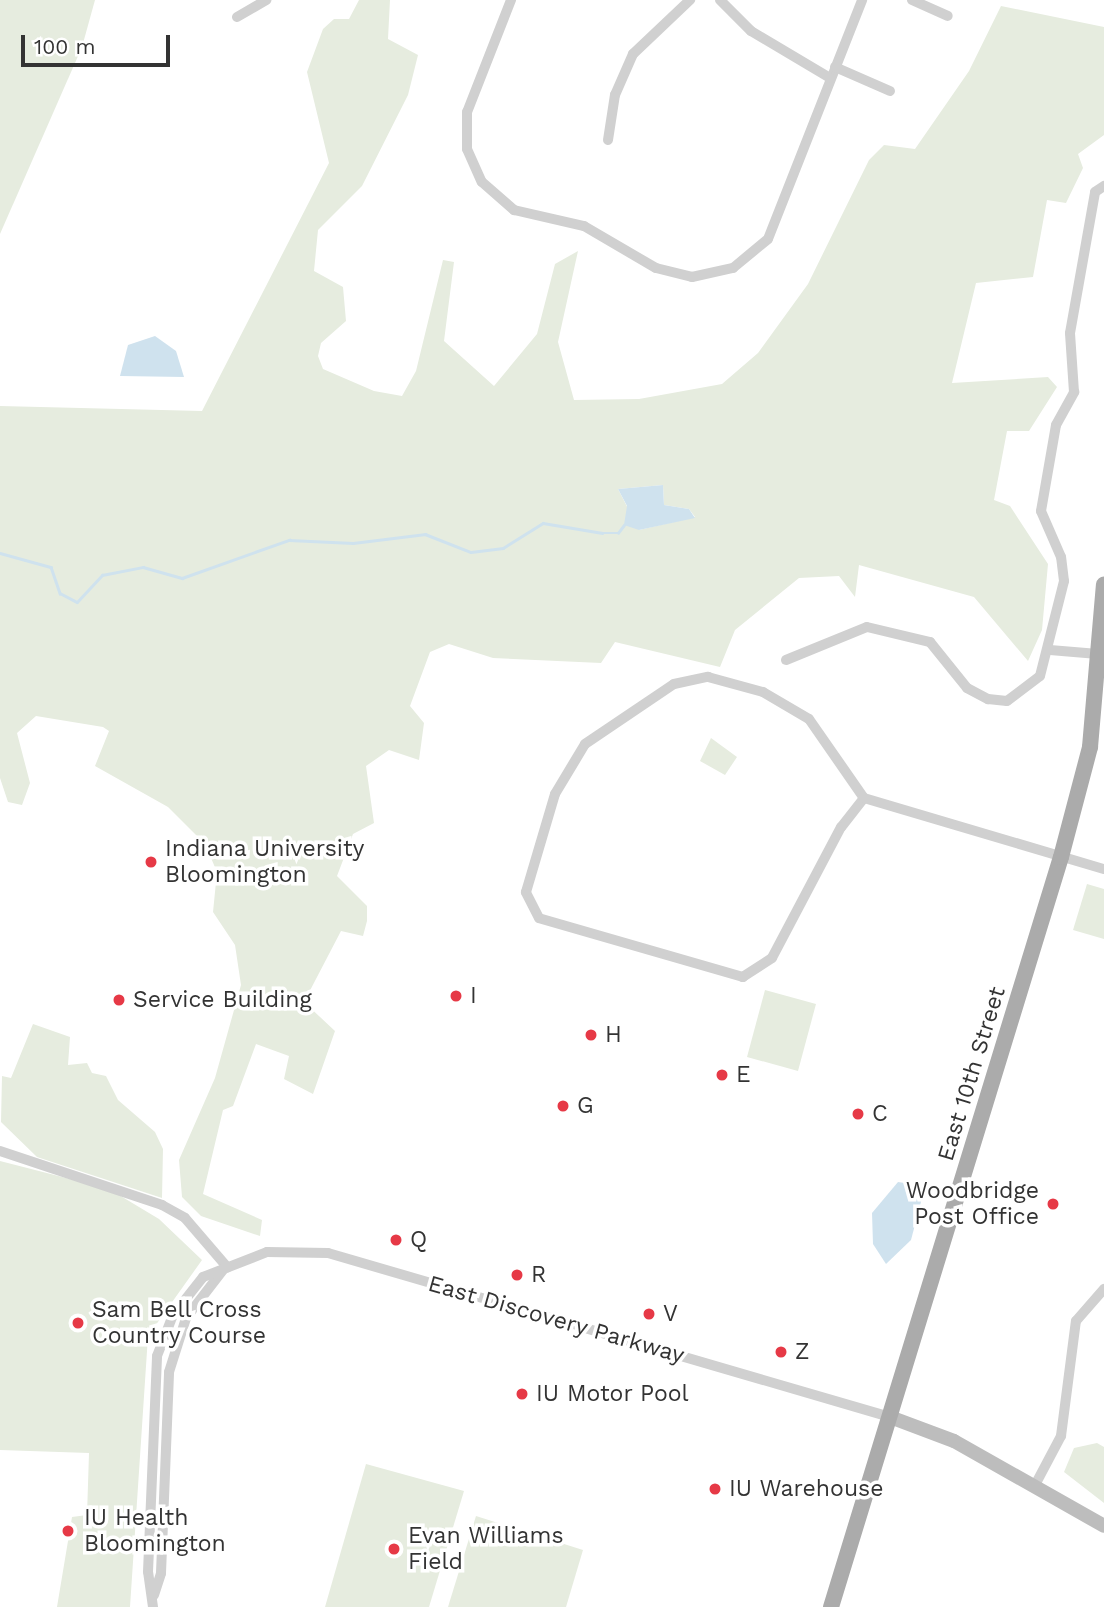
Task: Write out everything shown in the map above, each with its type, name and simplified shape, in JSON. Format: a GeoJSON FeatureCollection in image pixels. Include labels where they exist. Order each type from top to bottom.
{"type":"FeatureCollection","features":[{"type":"Feature","properties":{"kind":"main road","name":"East 10th Street"},"geometry":{"type":"LineString","coordinates":[[831,1607],[1061,857],[1090,747],[1104,586]]}},
{"type":"Feature","properties":{"kind":"street"},"geometry":{"type":"LineString","coordinates":[[237,17],[267,0]]}},
{"type":"Feature","properties":{"kind":"street"},"geometry":{"type":"LineString","coordinates":[[511,0],[467,113],[466,142],[482,182],[514,210],[584,226],[679,276],[725,271],[768,239],[862,0]]}},
{"type":"Feature","properties":{"kind":"street"},"geometry":{"type":"LineString","coordinates":[[608,140],[614,95],[633,54],[690,0]]}},
{"type":"Feature","properties":{"kind":"street"},"geometry":{"type":"LineString","coordinates":[[720,0],[758,36],[830,78]]}},
{"type":"Feature","properties":{"kind":"street"},"geometry":{"type":"LineString","coordinates":[[912,0],[948,16]]}},
{"type":"Feature","properties":{"kind":"street"},"geometry":{"type":"LineString","coordinates":[[835,67],[890,91]]}},
{"type":"Feature","properties":{"kind":"street"},"geometry":{"type":"LineString","coordinates":[[786,660],[867,626],[930,642],[967,688],[1007,701],[1027,692],[1050,650],[1064,582],[1061,557],[1041,511],[1056,425],[1074,392],[1070,334],[1095,192],[1104,186]]}},
{"type":"Feature","properties":{"kind":"street"},"geometry":{"type":"LineString","coordinates":[[1050,650],[1098,654]]}},
{"type":"Feature","properties":{"kind":"street"},"geometry":{"type":"LineString","coordinates":[[864,798],[841,827],[772,958],[743,977],[539,918],[529,908],[528,881],[555,794],[573,760],[586,744],[690,678],[736,682],[809,719],[864,798],[1104,869]]}},
{"type":"Feature","properties":{"kind":"street"},"geometry":{"type":"LineString","coordinates":[[0,1152],[162,1205],[185,1218],[225,1268],[186,1318],[169,1371],[161,1573],[153,1601]]}},
{"type":"Feature","properties":{"kind":"street","name":"East Discovery Parkway"},"geometry":{"type":"LineString","coordinates":[[225,1268],[267,1252],[328,1253],[890,1417]]}},
{"type":"Feature","properties":{"kind":"street"},"geometry":{"type":"LineString","coordinates":[[1034,1487],[1061,1436],[1076,1321],[1104,1289]]}},
{"type":"Feature","properties":{"kind":"street"},"geometry":{"type":"LineString","coordinates":[[890,1417],[944,1436],[1104,1526]]}},
{"type":"Feature","properties":{"kind":"shaded area"},"geometry":{"type":"Polygon","coordinates":[[[0,0],[95,0],[82,47],[0,234],[0,0]]]}},
{"type":"Feature","properties":{"kind":"shaded area"},"geometry":{"type":"Polygon","coordinates":[[[359,0],[390,0],[388,39],[418,55],[408,95],[362,186],[318,230],[314,271],[343,287],[346,321],[321,343],[318,356],[323,369],[374,391],[402,396],[416,371],[443,260],[454,262],[444,341],[494,386],[537,334],[555,264],[578,251],[558,342],[574,400],[639,399],[722,384],[758,353],[808,284],[869,160],[884,145],[915,149],[969,71],[1001,6],[1104,27],[1104,135],[1078,154],[1083,168],[1066,203],[1047,200],[1033,277],[976,283],[952,383],[1048,377],[1057,387],[1029,431],[1007,431],[994,500],[1010,506],[1048,564],[1042,630],[1028,661],[974,597],[859,565],[855,597],[839,576],[799,578],[735,630],[720,667],[615,642],[601,663],[493,658],[449,644],[430,652],[410,706],[424,723],[419,760],[389,750],[366,766],[374,823],[353,834],[337,876],[367,906],[367,921],[363,936],[341,931],[304,1002],[335,1031],[313,1094],[284,1079],[289,1056],[256,1044],[233,1106],[223,1110],[203,1194],[262,1220],[260,1236],[201,1216],[182,1197],[179,1160],[215,1078],[241,985],[235,945],[213,912],[217,872],[205,844],[168,807],[95,766],[109,731],[103,727],[36,716],[17,733],[30,783],[22,805],[8,802],[0,778],[0,406],[202,411],[329,163],[307,72],[323,29],[334,19],[349,19],[359,0]],[[663,485],[618,489],[639,530],[695,517],[689,509],[664,505],[663,485]]]}},
{"type":"Feature","properties":{"kind":"shaded area"},"geometry":{"type":"Polygon","coordinates":[[[711,738],[737,757],[725,775],[700,761],[711,738]]]}},
{"type":"Feature","properties":{"kind":"shaded area"},"geometry":{"type":"Polygon","coordinates":[[[1087,884],[1104,889],[1104,939],[1073,930],[1087,884]]]}},
{"type":"Feature","properties":{"kind":"shaded area"},"geometry":{"type":"Polygon","coordinates":[[[765,990],[816,1004],[798,1071],[747,1057],[765,990]]]}},
{"type":"Feature","properties":{"kind":"shaded area"},"geometry":{"type":"Polygon","coordinates":[[[33,1024],[70,1037],[68,1065],[87,1063],[92,1073],[106,1076],[118,1100],[155,1132],[163,1149],[162,1198],[37,1157],[1,1122],[2,1076],[11,1078],[33,1024]]]}},
{"type":"Feature","properties":{"kind":"shaded area","name":"Sam Bell Cross Country Course"},"geometry":{"type":"Polygon","coordinates":[[[0,1161],[109,1189],[159,1219],[202,1260],[148,1336],[130,1607],[57,1607],[72,1517],[87,1515],[89,1453],[0,1450],[0,1161]]]}},
{"type":"Feature","properties":{"kind":"shaded area"},"geometry":{"type":"Polygon","coordinates":[[[1097,1443],[1104,1447],[1104,1503],[1064,1472],[1074,1448],[1097,1443]]]}},
{"type":"Feature","properties":{"kind":"shaded area","name":"Evan Williams Field"},"geometry":{"type":"Polygon","coordinates":[[[366,1464],[464,1491],[429,1607],[325,1607],[366,1464]]]}},
{"type":"Feature","properties":{"kind":"shaded area"},"geometry":{"type":"Polygon","coordinates":[[[476,1516],[583,1550],[566,1607],[448,1607],[476,1516]]]}},
{"type":"Feature","properties":{"kind":"water"},"geometry":{"type":"Polygon","coordinates":[[[155,336],[176,351],[184,377],[120,376],[128,345],[155,336]]]}},
{"type":"Feature","properties":{"kind":"water"},"geometry":{"type":"Polygon","coordinates":[[[663,485],[664,505],[689,509],[695,518],[639,530],[624,525],[627,506],[618,489],[663,485]]]}},
{"type":"Feature","properties":{"kind":"water"},"geometry":{"type":"Polygon","coordinates":[[[898,1182],[918,1185],[922,1198],[911,1240],[886,1264],[873,1244],[872,1213],[898,1182]]]}},
{"type":"Feature","properties":{"kind":"waterway"},"geometry":{"type":"LineString","coordinates":[[0,553],[51,567],[60,593],[77,602],[102,575],[143,567],[182,578],[289,540],[353,543],[425,534],[471,552],[503,548],[543,523],[602,533],[618,533],[624,525]]}},
{"type":"Feature","properties":{"kind":"place","name":"Indiana University Bloomington"},"geometry":{"type":"Point","coordinates":[151,862]}},
{"type":"Feature","properties":{"kind":"place","name":"I"},"geometry":{"type":"Point","coordinates":[456,996]}},
{"type":"Feature","properties":{"kind":"place","name":"Service Building"},"geometry":{"type":"Point","coordinates":[119,1000]}},
{"type":"Feature","properties":{"kind":"place","name":"H"},"geometry":{"type":"Point","coordinates":[591,1035]}},
{"type":"Feature","properties":{"kind":"place","name":"E"},"geometry":{"type":"Point","coordinates":[722,1075]}},
{"type":"Feature","properties":{"kind":"place","name":"G"},"geometry":{"type":"Point","coordinates":[563,1106]}},
{"type":"Feature","properties":{"kind":"place","name":"C"},"geometry":{"type":"Point","coordinates":[858,1114]}},
{"type":"Feature","properties":{"kind":"place","name":"Woodbridge Post Office"},"geometry":{"type":"Point","coordinates":[1053,1204]}},
{"type":"Feature","properties":{"kind":"place","name":"Q"},"geometry":{"type":"Point","coordinates":[396,1240]}},
{"type":"Feature","properties":{"kind":"place","name":"R"},"geometry":{"type":"Point","coordinates":[517,1275]}},
{"type":"Feature","properties":{"kind":"place","name":"V"},"geometry":{"type":"Point","coordinates":[649,1314]}},
{"type":"Feature","properties":{"kind":"place","name":"Sam Bell Cross Country Course"},"geometry":{"type":"Point","coordinates":[78,1323]}},
{"type":"Feature","properties":{"kind":"place","name":"Z"},"geometry":{"type":"Point","coordinates":[781,1352]}},
{"type":"Feature","properties":{"kind":"place","name":"IU Motor Pool"},"geometry":{"type":"Point","coordinates":[522,1394]}},
{"type":"Feature","properties":{"kind":"place","name":"IU Warehouse"},"geometry":{"type":"Point","coordinates":[715,1489]}},
{"type":"Feature","properties":{"kind":"place","name":"IU Health Bloomington"},"geometry":{"type":"Point","coordinates":[68,1531]}},
{"type":"Feature","properties":{"kind":"place","name":"Evan Williams Field"},"geometry":{"type":"Point","coordinates":[394,1549]}}]}
